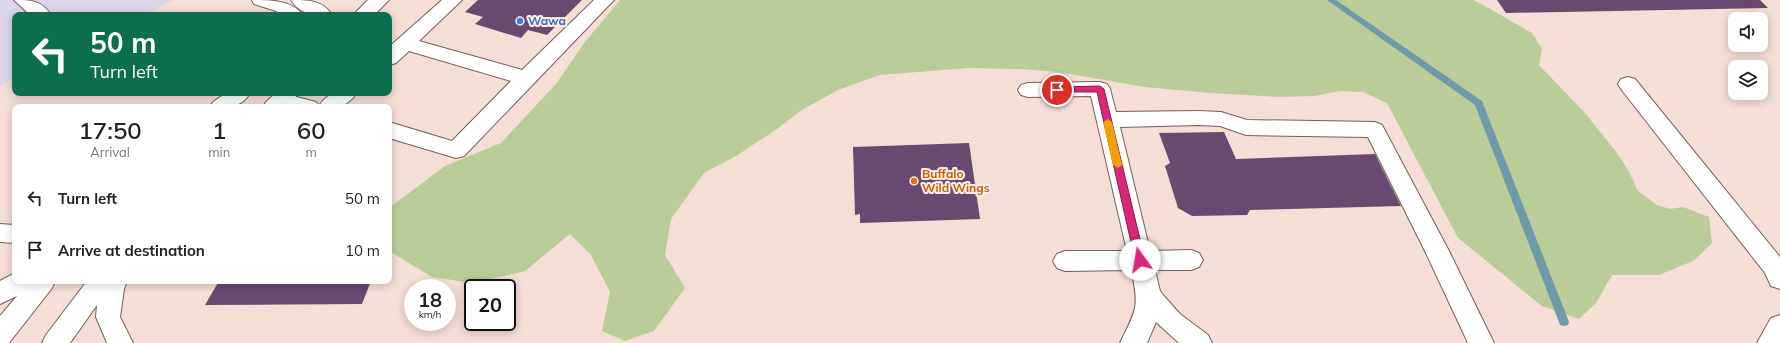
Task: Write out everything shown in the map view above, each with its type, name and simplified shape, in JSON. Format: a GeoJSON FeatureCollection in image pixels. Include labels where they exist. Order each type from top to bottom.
{"type":"FeatureCollection","features":[{"type":"Feature","properties":{"kind":"main road"},"geometry":{"type":"LineString","coordinates":[[23,0],[38,12]]}},
{"type":"Feature","properties":{"kind":"main road"},"geometry":{"type":"LineString","coordinates":[[249,0],[256,12]]}},
{"type":"Feature","properties":{"kind":"main road"},"geometry":{"type":"LineString","coordinates":[[261,0],[283,7],[290,12]]}},
{"type":"Feature","properties":{"kind":"main road"},"geometry":{"type":"LineString","coordinates":[[300,0],[318,12]]}},
{"type":"Feature","properties":{"kind":"main road"},"geometry":{"type":"LineString","coordinates":[[366,12],[380,0]]}},
{"type":"Feature","properties":{"kind":"main road"},"geometry":{"type":"LineString","coordinates":[[392,56],[407,44],[453,0]]}},
{"type":"Feature","properties":{"kind":"main road"},"geometry":{"type":"LineString","coordinates":[[392,131],[456,150],[605,0]]}},
{"type":"Feature","properties":{"kind":"main road"},"geometry":{"type":"LineString","coordinates":[[407,44],[526,78]]}},
{"type":"Feature","properties":{"kind":"main road"},"geometry":{"type":"LineString","coordinates":[[1628,84],[1778,273]]}},
{"type":"Feature","properties":{"kind":"main road"},"geometry":{"type":"LineString","coordinates":[[1028,90],[1100,89],[1149,294],[1148,311],[1142,330],[1133,343]]}},
{"type":"Feature","properties":{"kind":"main road"},"geometry":{"type":"LineString","coordinates":[[221,104],[228,96]]}},
{"type":"Feature","properties":{"kind":"main road"},"geometry":{"type":"LineString","coordinates":[[224,104],[236,96]]}},
{"type":"Feature","properties":{"kind":"main road"},"geometry":{"type":"LineString","coordinates":[[333,104],[342,96]]}},
{"type":"Feature","properties":{"kind":"main road"},"geometry":{"type":"LineString","coordinates":[[281,100],[297,104]]}},
{"type":"Feature","properties":{"kind":"main road"},"geometry":{"type":"LineString","coordinates":[[1107,120],[1199,118],[1221,119],[1246,127],[1375,130],[1437,251],[1481,343]]}},
{"type":"Feature","properties":{"kind":"main road"},"geometry":{"type":"LineString","coordinates":[[0,233],[12,234]]}},
{"type":"Feature","properties":{"kind":"main road"},"geometry":{"type":"LineString","coordinates":[[1065,262],[1191,260]]}},
{"type":"Feature","properties":{"kind":"main road"},"geometry":{"type":"LineString","coordinates":[[0,294],[15,284]]}},
{"type":"Feature","properties":{"kind":"main road"},"geometry":{"type":"LineString","coordinates":[[0,334],[41,284]]}},
{"type":"Feature","properties":{"kind":"main road"},"geometry":{"type":"LineString","coordinates":[[55,343],[99,284]]}},
{"type":"Feature","properties":{"kind":"main road"},"geometry":{"type":"LineString","coordinates":[[114,284],[108,317],[120,343]]}},
{"type":"Feature","properties":{"kind":"main road"},"geometry":{"type":"LineString","coordinates":[[1149,294],[1161,312],[1176,327],[1199,343]]}},
{"type":"Feature","properties":{"kind":"main road"},"geometry":{"type":"LineString","coordinates":[[1770,343],[1780,326]]}},
{"type":"Feature","properties":{"kind":"shaded area"},"geometry":{"type":"Polygon","coordinates":[[[0,0],[173,0],[149,12],[12,12],[12,80],[0,86],[0,0]]]}},
{"type":"Feature","properties":{"kind":"green space"},"geometry":{"type":"Polygon","coordinates":[[[620,0],[1474,0],[1532,33],[1542,49],[1539,65],[1585,113],[1617,153],[1628,170],[1638,191],[1657,205],[1670,209],[1683,207],[1709,217],[1712,243],[1695,260],[1659,275],[1612,275],[1596,303],[1579,319],[1542,306],[1458,238],[1387,103],[1363,92],[1340,91],[1314,96],[1279,97],[1211,93],[1145,87],[1058,72],[1020,69],[968,68],[880,75],[838,90],[800,111],[777,129],[736,156],[704,173],[671,219],[665,255],[685,288],[654,331],[625,341],[602,331],[610,292],[591,255],[570,234],[525,271],[490,279],[464,279],[464,282],[456,281],[456,279],[432,277],[392,253],[392,206],[445,166],[501,143],[556,84],[585,42],[620,0]]]}},
{"type":"Feature","properties":{"kind":"building","name":"Wawa"},"geometry":{"type":"Polygon","coordinates":[[[478,0],[582,0],[547,35],[528,30],[521,38],[475,24],[483,17],[465,12],[478,0]]]}},
{"type":"Feature","properties":{"kind":"building"},"geometry":{"type":"Polygon","coordinates":[[[1497,0],[1760,0],[1768,8],[1506,13],[1497,0]]]}},
{"type":"Feature","properties":{"kind":"building"},"geometry":{"type":"Polygon","coordinates":[[[1224,132],[1236,159],[1375,154],[1401,206],[1250,210],[1247,215],[1192,216],[1178,208],[1165,166],[1170,163],[1159,133],[1224,132]]]}},
{"type":"Feature","properties":{"kind":"building","name":"Buffalo Wild Wings"},"geometry":{"type":"Polygon","coordinates":[[[969,143],[980,219],[860,223],[860,214],[855,215],[853,147],[969,143]]]}},
{"type":"Feature","properties":{"kind":"building"},"geometry":{"type":"Polygon","coordinates":[[[217,284],[370,284],[362,304],[205,305],[217,284]]]}},
{"type":"Feature","properties":{"kind":"waterway"},"geometry":{"type":"LineString","coordinates":[[1331,0],[1479,103],[1564,322]]}},
{"type":"Feature","properties":{"kind":"slow traffic"},"geometry":{"type":"LineString","coordinates":[[1108,122],[1118,165]]}},
{"type":"Feature","properties":{"kind":"place","name":"Wawa"},"geometry":{"type":"Point","coordinates":[520,21]}},
{"type":"Feature","properties":{"kind":"place","name":"Buffalo Wild Wings"},"geometry":{"type":"Point","coordinates":[914,181]}},
{"type":"Feature","properties":{"kind":"route"},"geometry":{"type":"LineString","coordinates":[[1057,90],[1100,89],[1140,260]]}}]}
